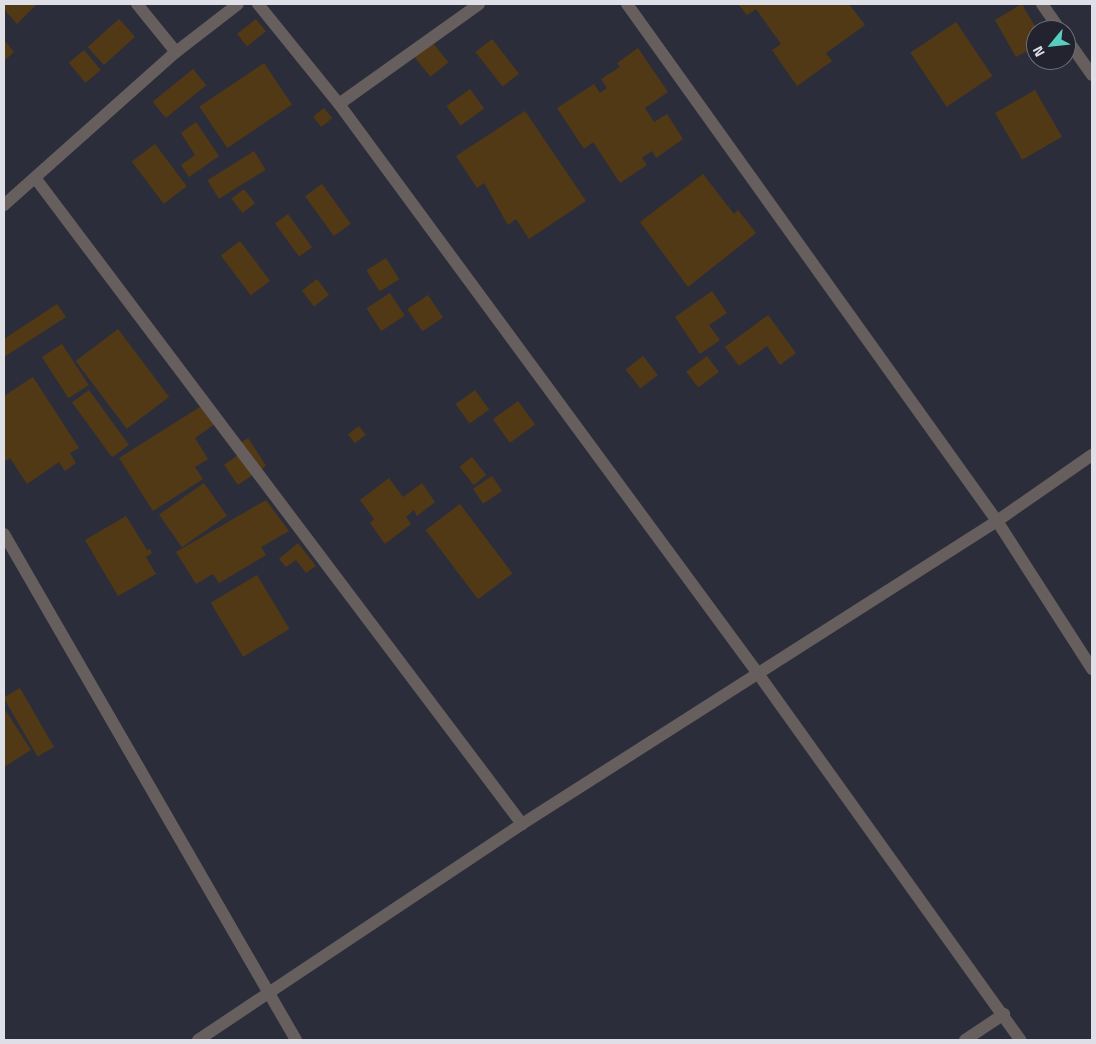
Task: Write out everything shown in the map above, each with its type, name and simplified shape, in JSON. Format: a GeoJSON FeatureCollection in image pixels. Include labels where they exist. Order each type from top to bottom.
{"type":"FeatureCollection","features":[{"type":"Feature","properties":{"kind":"street"},"geometry":{"type":"LineString","coordinates":[[137,4],[176,52]]}},
{"type":"Feature","properties":{"kind":"street"},"geometry":{"type":"LineString","coordinates":[[4,206],[176,52],[238,4]]}},
{"type":"Feature","properties":{"kind":"street"},"geometry":{"type":"LineString","coordinates":[[258,4],[339,104],[759,675],[1004,1014],[1020,1040]]}},
{"type":"Feature","properties":{"kind":"street"},"geometry":{"type":"LineString","coordinates":[[339,104],[479,4]]}},
{"type":"Feature","properties":{"kind":"street"},"geometry":{"type":"LineString","coordinates":[[627,4],[997,521],[1092,669]]}},
{"type":"Feature","properties":{"kind":"street"},"geometry":{"type":"LineString","coordinates":[[1042,4],[1053,20]]}},
{"type":"Feature","properties":{"kind":"street"},"geometry":{"type":"LineString","coordinates":[[1076,52],[1092,75]]}},
{"type":"Feature","properties":{"kind":"street"},"geometry":{"type":"LineString","coordinates":[[36,179],[522,824]]}},
{"type":"Feature","properties":{"kind":"street"},"geometry":{"type":"LineString","coordinates":[[198,1040],[522,824],[759,675],[997,521],[1092,455]]}},
{"type":"Feature","properties":{"kind":"street"},"geometry":{"type":"LineString","coordinates":[[4,534],[296,1040]]}},
{"type":"Feature","properties":{"kind":"street"},"geometry":{"type":"LineString","coordinates":[[965,1040],[1004,1014]]}},
{"type":"Feature","properties":{"kind":"building"},"geometry":{"type":"Polygon","coordinates":[[[4,4],[36,5],[17,24],[4,9],[4,4]]]}},
{"type":"Feature","properties":{"kind":"building"},"geometry":{"type":"Polygon","coordinates":[[[738,4],[849,4],[865,25],[826,53],[832,61],[797,86],[772,50],[781,44],[756,9],[747,15],[738,4]]]}},
{"type":"Feature","properties":{"kind":"building"},"geometry":{"type":"Polygon","coordinates":[[[1022,4],[1031,20],[1026,20],[1026,52],[1016,57],[995,20],[1022,4]]]}},
{"type":"Feature","properties":{"kind":"building"},"geometry":{"type":"Polygon","coordinates":[[[119,19],[135,37],[104,65],[88,47],[119,19]]]}},
{"type":"Feature","properties":{"kind":"building"},"geometry":{"type":"Polygon","coordinates":[[[256,19],[266,32],[247,46],[237,34],[256,19]]]}},
{"type":"Feature","properties":{"kind":"building"},"geometry":{"type":"Polygon","coordinates":[[[956,22],[992,76],[947,107],[910,53],[956,22]]]}},
{"type":"Feature","properties":{"kind":"building"},"geometry":{"type":"Polygon","coordinates":[[[492,39],[519,74],[503,87],[475,52],[492,39]]]}},
{"type":"Feature","properties":{"kind":"building"},"geometry":{"type":"Polygon","coordinates":[[[4,40],[14,52],[4,61],[4,40]]]}},
{"type":"Feature","properties":{"kind":"building"},"geometry":{"type":"Polygon","coordinates":[[[432,42],[448,62],[430,77],[414,56],[432,42]]]}},
{"type":"Feature","properties":{"kind":"building"},"geometry":{"type":"Polygon","coordinates":[[[638,48],[668,92],[645,108],[654,122],[667,114],[683,139],[656,158],[652,151],[642,158],[647,165],[620,183],[593,142],[584,149],[557,108],[594,84],[600,93],[607,88],[601,79],[620,67],[617,63],[638,48]]]}},
{"type":"Feature","properties":{"kind":"building"},"geometry":{"type":"Polygon","coordinates":[[[84,50],[101,70],[85,83],[69,63],[84,50]]]}},
{"type":"Feature","properties":{"kind":"building"},"geometry":{"type":"Polygon","coordinates":[[[264,63],[292,104],[227,148],[199,107],[264,63]]]}},
{"type":"Feature","properties":{"kind":"building"},"geometry":{"type":"Polygon","coordinates":[[[193,69],[206,85],[166,118],[153,102],[193,69]]]}},
{"type":"Feature","properties":{"kind":"building"},"geometry":{"type":"Polygon","coordinates":[[[470,89],[484,108],[461,125],[447,106],[470,89]]]}},
{"type":"Feature","properties":{"kind":"building"},"geometry":{"type":"Polygon","coordinates":[[[1035,90],[1062,137],[1022,160],[995,113],[1035,90]]]}},
{"type":"Feature","properties":{"kind":"building"},"geometry":{"type":"Polygon","coordinates":[[[324,108],[332,118],[321,127],[313,117],[324,108]]]}},
{"type":"Feature","properties":{"kind":"building"},"geometry":{"type":"Polygon","coordinates":[[[525,111],[586,201],[529,239],[516,219],[508,225],[484,183],[477,188],[456,156],[525,111]]]}},
{"type":"Feature","properties":{"kind":"building"},"geometry":{"type":"Polygon","coordinates":[[[196,122],[219,156],[189,177],[181,165],[195,155],[181,133],[196,122]]]}},
{"type":"Feature","properties":{"kind":"building"},"geometry":{"type":"Polygon","coordinates":[[[155,144],[187,186],[164,204],[132,161],[155,144]]]}},
{"type":"Feature","properties":{"kind":"building"},"geometry":{"type":"Polygon","coordinates":[[[254,151],[266,170],[219,199],[207,180],[254,151]]]}},
{"type":"Feature","properties":{"kind":"building"},"geometry":{"type":"Polygon","coordinates":[[[703,174],[734,214],[738,210],[756,233],[688,287],[640,222],[703,174]]]}},
{"type":"Feature","properties":{"kind":"building"},"geometry":{"type":"Polygon","coordinates":[[[322,184],[351,224],[334,236],[305,196],[322,184]]]}},
{"type":"Feature","properties":{"kind":"building"},"geometry":{"type":"Polygon","coordinates":[[[244,189],[255,203],[242,213],[231,199],[244,189]]]}},
{"type":"Feature","properties":{"kind":"building"},"geometry":{"type":"Polygon","coordinates":[[[288,214],[312,247],[299,257],[275,223],[288,214]]]}},
{"type":"Feature","properties":{"kind":"building"},"geometry":{"type":"Polygon","coordinates":[[[240,241],[270,281],[251,295],[221,255],[240,241]]]}},
{"type":"Feature","properties":{"kind":"building"},"geometry":{"type":"Polygon","coordinates":[[[386,258],[399,279],[380,291],[366,270],[386,258]]]}},
{"type":"Feature","properties":{"kind":"building"},"geometry":{"type":"Polygon","coordinates":[[[317,279],[329,295],[314,306],[302,290],[317,279]]]}},
{"type":"Feature","properties":{"kind":"building"},"geometry":{"type":"Polygon","coordinates":[[[712,291],[727,313],[709,325],[720,340],[700,354],[675,317],[712,291]]]}},
{"type":"Feature","properties":{"kind":"building"},"geometry":{"type":"Polygon","coordinates":[[[390,293],[405,316],[381,331],[367,308],[390,293]]]}},
{"type":"Feature","properties":{"kind":"building"},"geometry":{"type":"Polygon","coordinates":[[[428,295],[443,317],[422,331],[407,309],[428,295]]]}},
{"type":"Feature","properties":{"kind":"building"},"geometry":{"type":"Polygon","coordinates":[[[57,304],[66,317],[4,357],[4,339],[57,304]]]}},
{"type":"Feature","properties":{"kind":"building"},"geometry":{"type":"Polygon","coordinates":[[[768,315],[796,353],[780,365],[767,346],[739,366],[725,347],[768,315]]]}},
{"type":"Feature","properties":{"kind":"building"},"geometry":{"type":"Polygon","coordinates":[[[118,329],[169,397],[127,429],[76,361],[118,329]]]}},
{"type":"Feature","properties":{"kind":"building"},"geometry":{"type":"Polygon","coordinates":[[[62,344],[89,385],[69,398],[42,357],[62,344]]]}},
{"type":"Feature","properties":{"kind":"building"},"geometry":{"type":"Polygon","coordinates":[[[643,356],[658,375],[640,388],[626,370],[643,356]]]}},
{"type":"Feature","properties":{"kind":"building"},"geometry":{"type":"Polygon","coordinates":[[[707,356],[719,372],[698,388],[686,372],[707,356]]]}},
{"type":"Feature","properties":{"kind":"building"},"geometry":{"type":"Polygon","coordinates":[[[33,377],[79,448],[70,453],[76,463],[65,471],[59,462],[27,484],[10,458],[4,462],[4,396],[33,377]]]}},
{"type":"Feature","properties":{"kind":"building"},"geometry":{"type":"Polygon","coordinates":[[[89,390],[129,445],[112,457],[72,402],[89,390]]]}},
{"type":"Feature","properties":{"kind":"building"},"geometry":{"type":"Polygon","coordinates":[[[475,390],[489,409],[470,424],[456,404],[475,390]]]}},
{"type":"Feature","properties":{"kind":"building"},"geometry":{"type":"Polygon","coordinates":[[[518,401],[535,424],[510,443],[493,419],[518,401]]]}},
{"type":"Feature","properties":{"kind":"building"},"geometry":{"type":"Polygon","coordinates":[[[203,405],[215,424],[195,438],[208,459],[195,467],[203,479],[153,511],[119,458],[203,405]]]}},
{"type":"Feature","properties":{"kind":"building"},"geometry":{"type":"Polygon","coordinates":[[[359,426],[366,435],[355,443],[348,435],[359,426]]]}},
{"type":"Feature","properties":{"kind":"building"},"geometry":{"type":"Polygon","coordinates":[[[248,438],[266,466],[238,485],[224,465],[238,455],[233,448],[248,438]]]}},
{"type":"Feature","properties":{"kind":"building"},"geometry":{"type":"Polygon","coordinates":[[[472,457],[486,475],[474,485],[459,467],[472,457]]]}},
{"type":"Feature","properties":{"kind":"building"},"geometry":{"type":"Polygon","coordinates":[[[492,476],[502,491],[483,504],[473,489],[492,476]]]}},
{"type":"Feature","properties":{"kind":"building"},"geometry":{"type":"Polygon","coordinates":[[[389,478],[403,497],[422,483],[435,502],[417,516],[414,510],[406,517],[411,524],[385,544],[370,523],[374,519],[360,500],[389,478]]]}},
{"type":"Feature","properties":{"kind":"building"},"geometry":{"type":"Polygon","coordinates":[[[204,483],[227,516],[182,547],[159,515],[204,483]]]}},
{"type":"Feature","properties":{"kind":"building"},"geometry":{"type":"Polygon","coordinates":[[[266,500],[289,531],[261,547],[266,555],[219,583],[213,574],[196,584],[176,552],[266,500]]]}},
{"type":"Feature","properties":{"kind":"building"},"geometry":{"type":"Polygon","coordinates":[[[460,504],[512,573],[478,599],[426,530],[460,504]]]}},
{"type":"Feature","properties":{"kind":"building"},"geometry":{"type":"Polygon","coordinates":[[[126,516],[147,550],[150,549],[152,553],[146,557],[156,574],[118,596],[85,540],[126,516]]]}},
{"type":"Feature","properties":{"kind":"building"},"geometry":{"type":"Polygon","coordinates":[[[298,543],[316,566],[306,573],[296,560],[286,567],[279,559],[298,543]]]}},
{"type":"Feature","properties":{"kind":"building"},"geometry":{"type":"Polygon","coordinates":[[[257,575],[289,629],[243,657],[211,603],[257,575]]]}},
{"type":"Feature","properties":{"kind":"building"},"geometry":{"type":"Polygon","coordinates":[[[20,688],[54,747],[38,756],[4,698],[20,688]]]}},
{"type":"Feature","properties":{"kind":"building"},"geometry":{"type":"Polygon","coordinates":[[[6,711],[31,750],[4,767],[4,712],[6,711]]]}}]}
